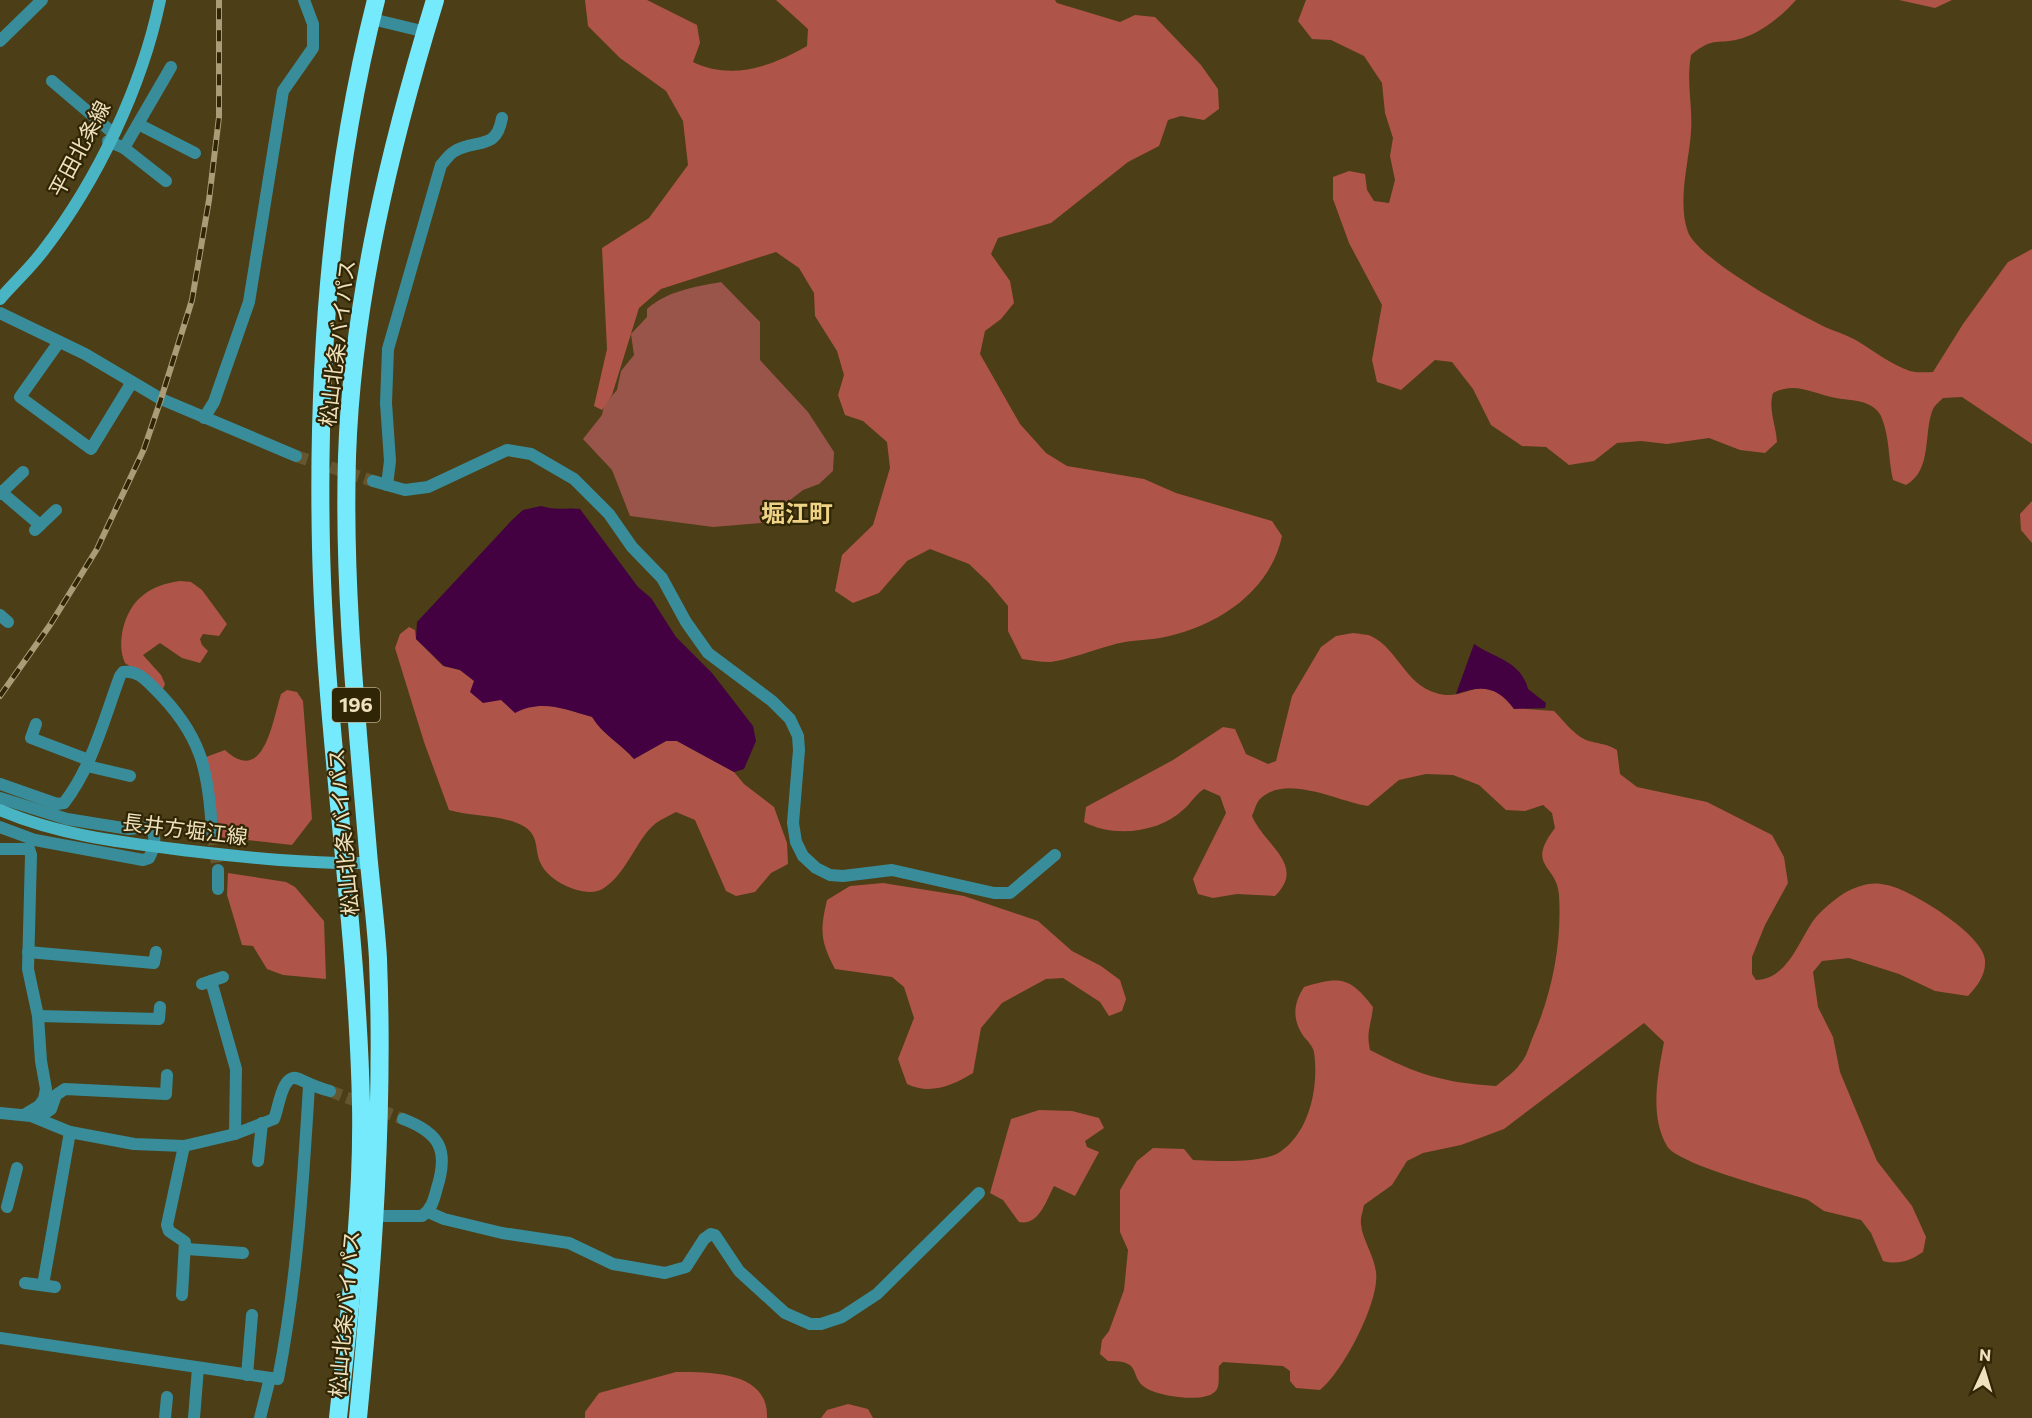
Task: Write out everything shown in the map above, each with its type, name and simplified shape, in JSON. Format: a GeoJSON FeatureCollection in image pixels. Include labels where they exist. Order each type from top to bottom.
{"type":"FeatureCollection","features":[{"type":"Feature","properties":{"kind":"highway","name":"松山北条バイパス"},"geometry":{"type":"LineString","coordinates":[[338,1418],[355,1263],[361,1107],[354,959],[331,712],[321,549],[321,452],[328,298],[347,133],[376,0]]}},
{"type":"Feature","properties":{"kind":"highway","name":"松山北条バイパス"},"geometry":{"type":"LineString","coordinates":[[358,1418],[375,1216],[381,1104],[378,955],[348,582],[347,454],[354,373],[370,258],[395,143],[435,0]]}},
{"type":"Feature","properties":{"kind":"main road","name":"平田北条線"},"geometry":{"type":"LineString","coordinates":[[0,299],[42,251],[85,188],[136,83],[159,1]]}},
{"type":"Feature","properties":{"kind":"main road","name":"長井方堀江線"},"geometry":{"type":"LineString","coordinates":[[0,810],[53,828],[153,846],[296,863],[369,863]]}},
{"type":"Feature","properties":{"kind":"street"},"geometry":{"type":"LineString","coordinates":[[0,41],[42,0]]}},
{"type":"Feature","properties":{"kind":"street"},"geometry":{"type":"LineString","coordinates":[[204,418],[214,402],[249,302],[283,91],[314,48],[313,24],[304,0]]}},
{"type":"Feature","properties":{"kind":"street"},"geometry":{"type":"LineString","coordinates":[[372,19],[426,32]]}},
{"type":"Feature","properties":{"kind":"street"},"geometry":{"type":"LineString","coordinates":[[124,148],[171,67]]}},
{"type":"Feature","properties":{"kind":"street"},"geometry":{"type":"LineString","coordinates":[[52,81],[110,137],[166,181]]}},
{"type":"Feature","properties":{"kind":"street"},"geometry":{"type":"LineString","coordinates":[[387,485],[390,461],[386,403],[388,349],[441,165],[453,152],[492,140],[498,133],[502,118]]}},
{"type":"Feature","properties":{"kind":"street"},"geometry":{"type":"LineString","coordinates":[[138,124],[195,153]]}},
{"type":"Feature","properties":{"kind":"street"},"geometry":{"type":"LineString","coordinates":[[0,313],[59,342],[161,399],[296,456]]}},
{"type":"Feature","properties":{"kind":"street"},"geometry":{"type":"LineString","coordinates":[[59,342],[20,397],[91,449],[132,382]]}},
{"type":"Feature","properties":{"kind":"street"},"geometry":{"type":"LineString","coordinates":[[373,481],[405,490],[428,487],[507,450],[531,454],[574,480],[609,514],[632,547],[662,578],[686,622],[708,653],[772,701],[790,719],[798,736],[799,750],[793,823],[796,842],[803,856],[816,868],[830,875],[843,876],[892,870],[994,893],[1010,893],[1055,855]]}},
{"type":"Feature","properties":{"kind":"street"},"geometry":{"type":"LineString","coordinates":[[23,472],[1,492],[37,527],[56,510]]}},
{"type":"Feature","properties":{"kind":"street"},"geometry":{"type":"LineString","coordinates":[[0,784],[57,804],[64,803],[77,786],[88,763],[120,676],[128,671],[140,675],[168,701],[191,733],[202,756],[210,798],[212,833]]}},
{"type":"Feature","properties":{"kind":"street"},"geometry":{"type":"LineString","coordinates":[[36,724],[31,738],[88,763],[130,776]]}},
{"type":"Feature","properties":{"kind":"street"},"geometry":{"type":"LineString","coordinates":[[0,798],[67,819],[129,829],[149,827],[154,835],[149,858],[144,860],[35,840],[0,827]]}},
{"type":"Feature","properties":{"kind":"street"},"geometry":{"type":"LineString","coordinates":[[0,849],[20,847],[29,849],[32,855],[28,969],[38,1016],[41,1061],[46,1089],[44,1099],[39,1106],[24,1115]]}},
{"type":"Feature","properties":{"kind":"street"},"geometry":{"type":"LineString","coordinates":[[218,870],[218,889]]}},
{"type":"Feature","properties":{"kind":"street"},"geometry":{"type":"LineString","coordinates":[[28,952],[154,963],[156,952]]}},
{"type":"Feature","properties":{"kind":"street"},"geometry":{"type":"LineString","coordinates":[[212,981],[236,1069],[235,1134]]}},
{"type":"Feature","properties":{"kind":"street"},"geometry":{"type":"LineString","coordinates":[[38,1016],[159,1019],[160,1007]]}},
{"type":"Feature","properties":{"kind":"street"},"geometry":{"type":"LineString","coordinates":[[38,1118],[51,1109],[56,1095],[65,1089],[166,1094],[167,1075]]}},
{"type":"Feature","properties":{"kind":"street"},"geometry":{"type":"LineString","coordinates":[[0,1113],[38,1118],[70,1132],[134,1144],[184,1146],[235,1134],[274,1119],[286,1082],[290,1078],[296,1077],[309,1086],[330,1091]]}},
{"type":"Feature","properties":{"kind":"street"},"geometry":{"type":"LineString","coordinates":[[0,1338],[278,1379],[292,1310],[302,1212],[309,1086]]}},
{"type":"Feature","properties":{"kind":"street"},"geometry":{"type":"LineString","coordinates":[[403,1119],[422,1126],[440,1145],[442,1168],[428,1212]]}},
{"type":"Feature","properties":{"kind":"street"},"geometry":{"type":"LineString","coordinates":[[258,1161],[262,1123]]}},
{"type":"Feature","properties":{"kind":"street"},"geometry":{"type":"LineString","coordinates":[[25,1283],[49,1286],[70,1132]]}},
{"type":"Feature","properties":{"kind":"street"},"geometry":{"type":"LineString","coordinates":[[182,1295],[187,1249],[185,1242],[169,1232],[167,1225],[184,1146]]}},
{"type":"Feature","properties":{"kind":"street"},"geometry":{"type":"LineString","coordinates":[[7,1207],[5,1191],[17,1168]]}},
{"type":"Feature","properties":{"kind":"street"},"geometry":{"type":"LineString","coordinates":[[375,1216],[414,1217],[428,1212],[444,1219],[502,1233],[569,1243],[613,1264],[665,1273],[686,1267],[704,1239],[711,1234],[715,1235],[739,1271],[785,1313],[810,1324],[821,1324],[842,1317],[877,1294],[979,1193]]}},
{"type":"Feature","properties":{"kind":"street"},"geometry":{"type":"LineString","coordinates":[[187,1249],[243,1253]]}},
{"type":"Feature","properties":{"kind":"street"},"geometry":{"type":"LineString","coordinates":[[248,1375],[252,1315]]}},
{"type":"Feature","properties":{"kind":"street"},"geometry":{"type":"LineString","coordinates":[[194,1418],[198,1368]]}},
{"type":"Feature","properties":{"kind":"street"},"geometry":{"type":"LineString","coordinates":[[260,1418],[270,1378]]}},
{"type":"Feature","properties":{"kind":"street"},"geometry":{"type":"LineString","coordinates":[[165,1418],[167,1397]]}},
{"type":"Feature","properties":{"kind":"shaded area"},"geometry":{"type":"Polygon","coordinates":[[[585,0],[647,0],[697,25],[700,43],[693,62],[708,68],[737,71],[780,60],[807,46],[808,29],[776,0],[1055,0],[1057,3],[1120,22],[1135,15],[1155,17],[1201,65],[1218,89],[1219,109],[1204,120],[1181,116],[1168,120],[1159,146],[1128,162],[1051,223],[998,238],[991,254],[1010,281],[1014,303],[1001,319],[985,331],[980,354],[1020,424],[1046,453],[1067,466],[1144,479],[1176,493],[1272,521],[1282,536],[1276,556],[1266,575],[1253,591],[1220,616],[1181,633],[1120,643],[1049,662],[1022,659],[1008,631],[1008,606],[989,583],[969,564],[930,549],[907,561],[879,593],[853,603],[835,591],[842,555],[873,525],[890,468],[887,442],[863,421],[845,415],[838,395],[844,375],[837,351],[815,316],[814,293],[799,268],[776,252],[661,289],[639,308],[612,395],[602,410],[594,406],[607,349],[602,248],[649,218],[688,165],[683,121],[666,91],[620,58],[588,26],[585,0]]]}},
{"type":"Feature","properties":{"kind":"shaded area"},"geometry":{"type":"Polygon","coordinates":[[[1306,0],[1796,0],[1779,17],[1757,32],[1743,38],[1711,43],[1691,55],[1689,76],[1691,132],[1684,195],[1688,232],[1696,244],[1710,257],[1750,285],[1825,327],[1855,340],[1896,365],[1919,372],[1933,372],[1963,324],[2008,262],[2032,249],[2032,444],[1962,397],[1943,398],[1933,409],[1930,418],[1926,450],[1920,470],[1915,478],[1906,485],[1893,480],[1884,424],[1877,410],[1861,402],[1804,389],[1789,388],[1773,393],[1772,411],[1777,442],[1765,453],[1740,450],[1709,438],[1667,444],[1641,441],[1617,443],[1594,461],[1569,465],[1546,447],[1522,446],[1491,425],[1473,389],[1452,362],[1435,360],[1401,390],[1377,382],[1372,360],[1382,305],[1349,243],[1333,199],[1333,177],[1349,171],[1365,174],[1367,190],[1374,201],[1389,203],[1395,180],[1390,156],[1393,138],[1385,113],[1382,83],[1364,56],[1331,40],[1312,39],[1298,21],[1306,0]]]}},
{"type":"Feature","properties":{"kind":"shaded area"},"geometry":{"type":"Polygon","coordinates":[[[1899,0],[1952,0],[1935,8],[1899,0]]]}},
{"type":"Feature","properties":{"kind":"shaded area"},"geometry":{"type":"Polygon","coordinates":[[[721,282],[760,322],[760,360],[808,412],[834,452],[833,471],[819,484],[803,490],[761,523],[713,527],[630,516],[612,470],[583,439],[602,415],[604,405],[617,390],[621,371],[634,355],[631,334],[647,317],[647,309],[672,294],[721,282]]]}},
{"type":"Feature","properties":{"kind":"shaded area"},"geometry":{"type":"Polygon","coordinates":[[[2032,501],[2032,543],[2021,530],[2020,514],[2032,501]]]}},
{"type":"Feature","properties":{"kind":"shaded area"},"geometry":{"type":"Polygon","coordinates":[[[541,506],[580,509],[638,587],[651,598],[676,637],[712,673],[753,726],[756,741],[744,769],[734,772],[677,741],[666,741],[634,759],[601,729],[592,717],[544,706],[515,713],[501,700],[483,703],[470,692],[474,681],[460,670],[444,666],[416,639],[417,622],[512,520],[523,510],[541,506]]]}},
{"type":"Feature","properties":{"kind":"shaded area"},"geometry":{"type":"Polygon","coordinates":[[[180,581],[191,582],[202,590],[227,624],[219,636],[203,634],[200,639],[208,651],[200,663],[182,658],[160,643],[143,655],[161,675],[165,684],[163,689],[125,663],[121,646],[123,628],[130,610],[141,597],[159,586],[180,581]]]}},
{"type":"Feature","properties":{"kind":"shaded area"},"geometry":{"type":"Polygon","coordinates":[[[409,627],[415,630],[416,639],[443,666],[460,670],[501,700],[528,706],[554,706],[593,717],[601,729],[634,759],[666,741],[677,741],[734,772],[744,784],[774,807],[787,843],[788,864],[771,873],[755,892],[736,896],[726,891],[695,820],[676,812],[656,823],[649,830],[626,865],[604,888],[588,892],[560,883],[545,871],[533,835],[525,827],[507,820],[449,810],[424,742],[395,648],[400,634],[409,627]]]}},
{"type":"Feature","properties":{"kind":"shaded area"},"geometry":{"type":"Polygon","coordinates":[[[1353,633],[1369,635],[1380,642],[1425,688],[1447,695],[1475,689],[1493,689],[1515,708],[1554,711],[1581,737],[1617,750],[1620,774],[1637,787],[1707,802],[1772,835],[1784,857],[1788,883],[1765,925],[1752,957],[1752,974],[1756,980],[1767,978],[1784,967],[1813,921],[1829,904],[1848,891],[1867,884],[1887,885],[1912,895],[1960,926],[1972,938],[1981,950],[1985,965],[1981,980],[1968,996],[1935,991],[1899,974],[1849,958],[1822,961],[1813,972],[1818,1007],[1833,1037],[1840,1072],[1877,1161],[1912,1206],[1926,1237],[1923,1252],[1904,1261],[1894,1263],[1883,1261],[1871,1233],[1861,1220],[1824,1211],[1808,1200],[1732,1177],[1675,1153],[1667,1146],[1658,1122],[1656,1095],[1664,1042],[1644,1023],[1504,1129],[1461,1145],[1423,1153],[1407,1161],[1392,1185],[1364,1205],[1361,1219],[1362,1230],[1373,1259],[1376,1285],[1366,1317],[1349,1352],[1320,1390],[1296,1388],[1290,1381],[1290,1371],[1283,1366],[1223,1362],[1219,1366],[1218,1387],[1212,1394],[1204,1397],[1183,1398],[1161,1394],[1146,1388],[1127,1363],[1108,1361],[1100,1354],[1102,1340],[1109,1331],[1124,1290],[1128,1250],[1120,1232],[1120,1190],[1137,1161],[1153,1148],[1184,1149],[1193,1160],[1238,1161],[1261,1158],[1280,1152],[1299,1133],[1310,1107],[1315,1079],[1313,1050],[1300,1031],[1295,1012],[1304,987],[1327,981],[1351,985],[1373,1007],[1369,1033],[1370,1050],[1416,1071],[1445,1080],[1496,1086],[1522,1062],[1539,1022],[1554,968],[1560,913],[1557,885],[1543,858],[1546,841],[1555,828],[1552,813],[1543,805],[1525,811],[1506,810],[1479,785],[1453,775],[1426,774],[1399,780],[1368,806],[1313,791],[1284,789],[1271,792],[1260,799],[1252,816],[1285,865],[1287,874],[1284,885],[1275,896],[1237,894],[1213,898],[1198,894],[1193,879],[1226,813],[1220,796],[1204,789],[1174,817],[1149,828],[1136,831],[1109,830],[1084,822],[1086,807],[1173,760],[1223,727],[1235,729],[1246,754],[1268,764],[1276,761],[1292,696],[1321,647],[1336,636],[1353,633]]]}},
{"type":"Feature","properties":{"kind":"shaded area"},"geometry":{"type":"Polygon","coordinates":[[[1474,644],[1513,666],[1528,689],[1546,703],[1545,708],[1514,709],[1508,701],[1488,690],[1474,689],[1456,694],[1474,644]]]}},
{"type":"Feature","properties":{"kind":"shaded area"},"geometry":{"type":"Polygon","coordinates":[[[287,690],[297,692],[303,701],[312,819],[292,845],[220,837],[206,757],[225,750],[238,759],[249,760],[257,755],[270,734],[281,694],[287,690]]]}},
{"type":"Feature","properties":{"kind":"shaded area"},"geometry":{"type":"Polygon","coordinates":[[[228,873],[286,882],[295,887],[324,921],[326,979],[283,975],[267,969],[253,946],[242,945],[227,895],[228,873]]]}},
{"type":"Feature","properties":{"kind":"shaded area"},"geometry":{"type":"Polygon","coordinates":[[[883,883],[964,896],[1038,921],[1072,951],[1101,966],[1120,980],[1126,999],[1122,1011],[1109,1016],[1100,1002],[1063,978],[1046,979],[1002,1003],[981,1028],[973,1073],[941,1088],[924,1089],[907,1084],[898,1059],[914,1018],[904,987],[892,977],[835,969],[826,951],[822,928],[827,900],[850,886],[883,883]]]}},
{"type":"Feature","properties":{"kind":"shaded area"},"geometry":{"type":"Polygon","coordinates":[[[1039,1110],[1072,1111],[1099,1118],[1104,1128],[1085,1141],[1087,1147],[1099,1152],[1075,1196],[1054,1186],[1037,1216],[1026,1222],[1019,1222],[1003,1200],[990,1193],[1011,1119],[1039,1110]]]}},
{"type":"Feature","properties":{"kind":"shaded area"},"geometry":{"type":"Polygon","coordinates":[[[676,1372],[720,1374],[748,1383],[758,1391],[765,1403],[767,1418],[585,1418],[585,1412],[599,1393],[676,1372]]]}},
{"type":"Feature","properties":{"kind":"shaded area"},"geometry":{"type":"Polygon","coordinates":[[[848,1404],[868,1409],[873,1418],[821,1418],[827,1410],[848,1404]]]}},
{"type":"Feature","properties":{"kind":"tunnel"},"geometry":{"type":"LineString","coordinates":[[296,456],[373,481]]}},
{"type":"Feature","properties":{"kind":"tunnel"},"geometry":{"type":"LineString","coordinates":[[212,833],[218,870]]}},
{"type":"Feature","properties":{"kind":"tunnel"},"geometry":{"type":"LineString","coordinates":[[330,1091],[403,1119]]}},
{"type":"Feature","properties":{"kind":"railway"},"geometry":{"type":"LineString","coordinates":[[0,696],[50,625],[97,549],[144,449],[161,399],[192,300],[209,200],[219,117],[219,0]]}},
{"type":"Feature","properties":{"kind":"district","name":"堀江町"},"geometry":{"type":"Point","coordinates":[797,514]}}]}
